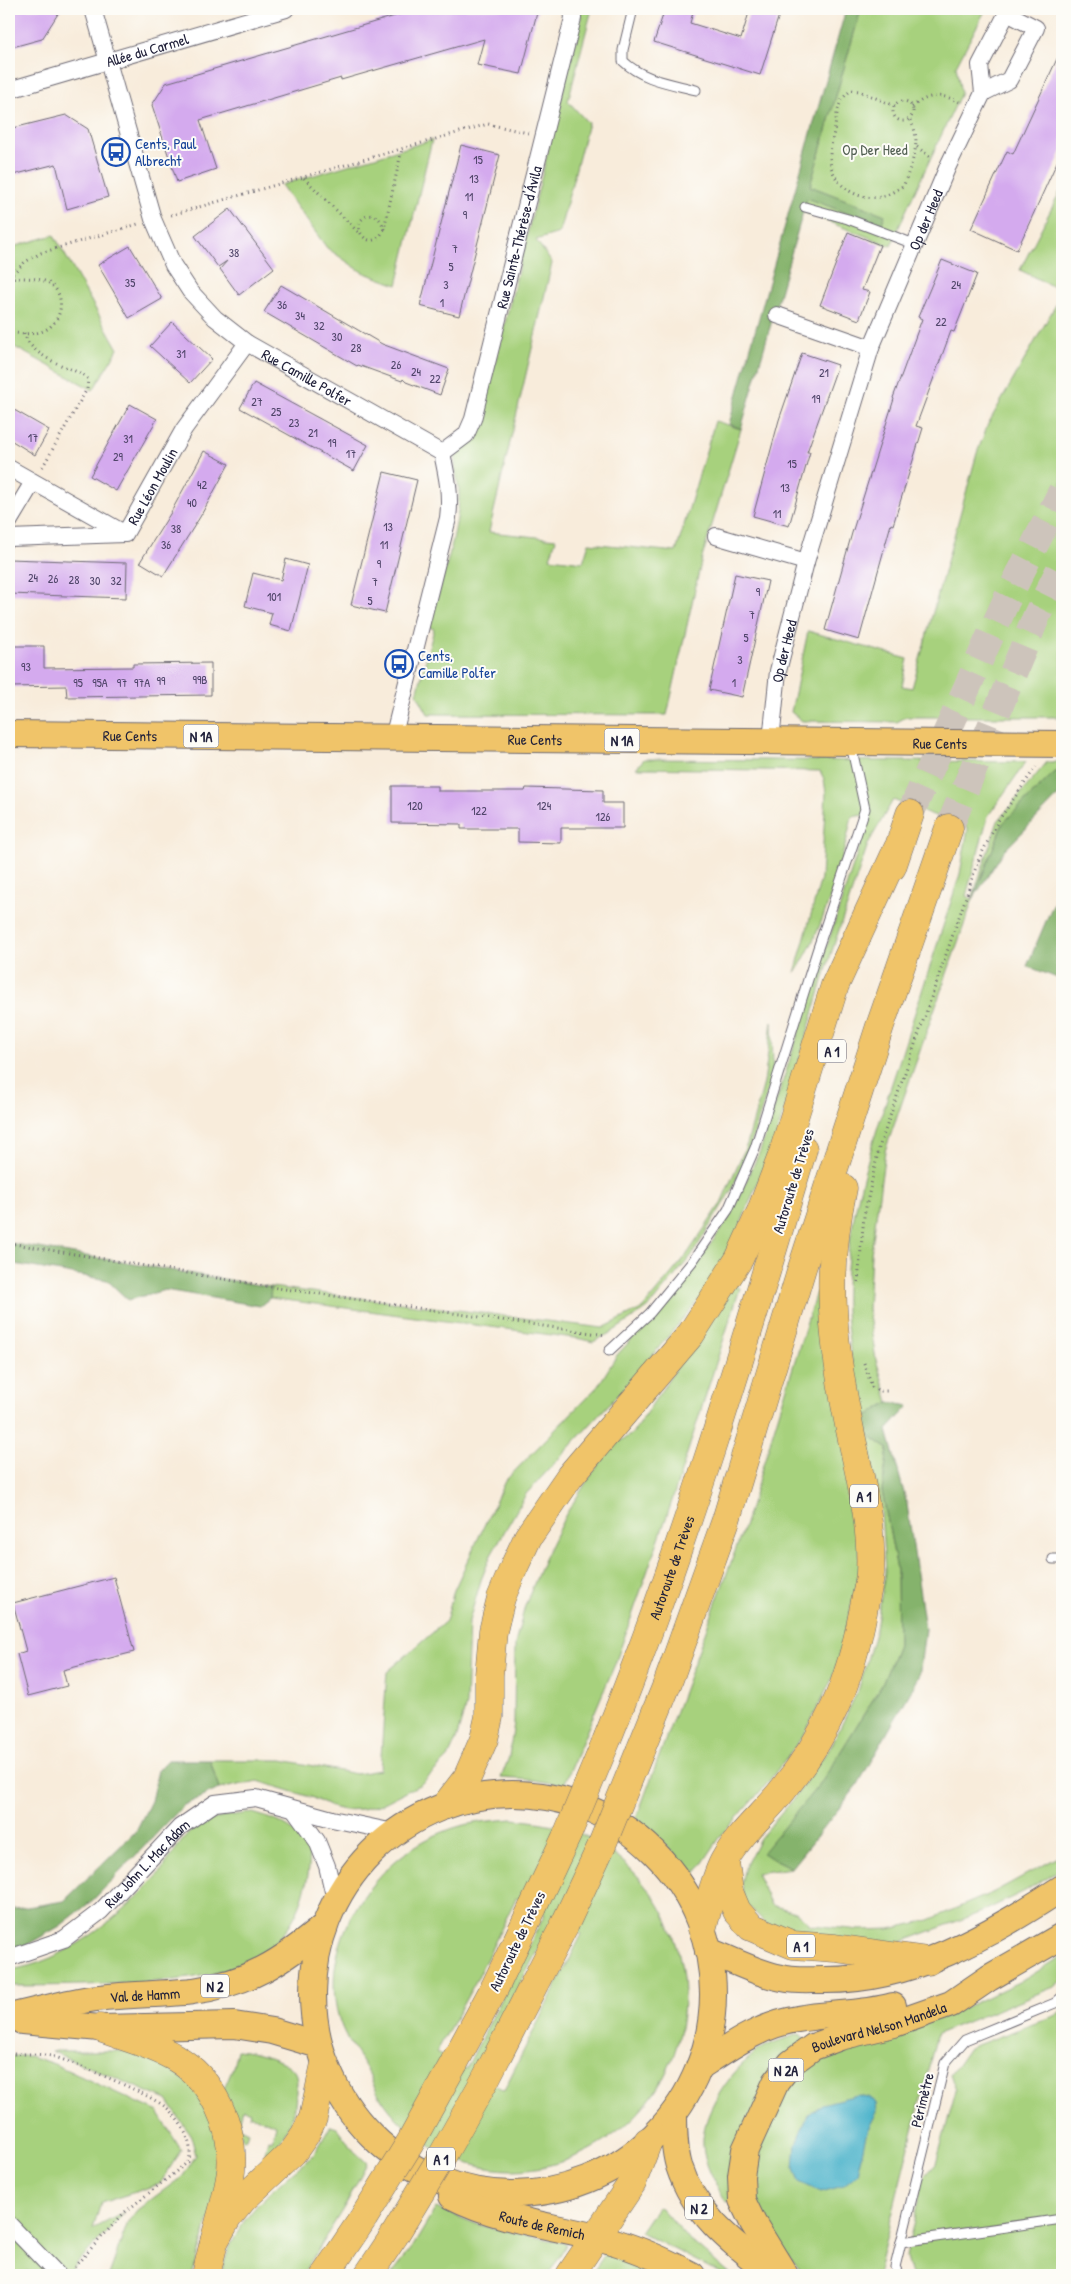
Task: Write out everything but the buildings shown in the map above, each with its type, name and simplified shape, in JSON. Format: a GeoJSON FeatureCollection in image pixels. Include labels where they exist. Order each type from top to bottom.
{"type":"FeatureCollection","features":[{"type":"Feature","properties":{"kind":"highway","name":"Autoroute de Trèves"},"geometry":{"type":"LineString","coordinates":[[325,2275],[364,2217],[410,2142],[495,1987],[568,1833],[608,1737],[634,1671],[690,1512],[772,1254],[851,988],[910,814]]}},
{"type":"Feature","properties":{"kind":"highway","name":"A 1"},"geometry":{"type":"LineString","coordinates":[[368,2275],[442,2158],[485,2080],[565,1924],[601,1847],[668,1682],[726,1520],[802,1268],[880,1026],[949,828]]}},
{"type":"Feature","properties":{"kind":"highway"},"geometry":{"type":"LineString","coordinates":[[446,1805],[467,1778],[484,1739],[489,1716],[489,1674],[493,1631],[501,1598],[528,1537],[570,1476],[692,1334],[739,1259],[761,1211],[782,1156],[835,985],[897,850]]}},
{"type":"Feature","properties":{"kind":"highway","name":"A 1"},"geometry":{"type":"LineString","coordinates":[[705,1940],[714,1886],[725,1860],[734,1845],[782,1792],[821,1738],[846,1682],[861,1624],[870,1574],[868,1518],[834,1341],[831,1269],[839,1208],[880,1026]]}},
{"type":"Feature","properties":{"kind":"highway","name":"A 1"},"geometry":{"type":"LineString","coordinates":[[725,1860],[729,1892],[737,1911],[751,1927],[793,1945],[835,1948],[928,1961]]}},
{"type":"Feature","properties":{"kind":"highway"},"geometry":{"type":"LineString","coordinates":[[100,2028],[175,2057],[194,2072],[208,2088],[221,2112],[227,2128],[231,2170],[206,2275]]}},
{"type":"Feature","properties":{"kind":"highway"},"geometry":{"type":"LineString","coordinates":[[214,2242],[228,2217],[238,2205],[293,2152],[305,2135],[313,2118],[322,2054]]}},
{"type":"Feature","properties":{"kind":"highway"},"geometry":{"type":"LineString","coordinates":[[570,2275],[632,2183],[648,2141]]}},
{"type":"Feature","properties":{"kind":"main road","name":"Rue Cents"},"geometry":{"type":"LineString","coordinates":[[9,734],[1058,744]]}},
{"type":"Feature","properties":{"kind":"main road"},"geometry":{"type":"LineString","coordinates":[[515,1794],[550,1797],[584,1807],[615,1822],[644,1843],[668,1868],[688,1897],[705,1940],[712,1980],[712,2010],[708,2039],[699,2067],[674,2113],[648,2141],[622,2161],[593,2177],[561,2188],[528,2193],[494,2193],[462,2187],[430,2176],[401,2160],[356,2118],[322,2054],[313,2015],[312,1985],[316,1955],[324,1926],[335,1900],[351,1875],[394,1832],[419,1817],[446,1805],[480,1796],[515,1794]]}},
{"type":"Feature","properties":{"kind":"main road"},"geometry":{"type":"LineString","coordinates":[[705,1940],[787,1979],[840,1980],[877,1977],[928,1961],[991,1933],[1062,1888]]}},
{"type":"Feature","properties":{"kind":"main road","name":"Val de Hamm"},"geometry":{"type":"LineString","coordinates":[[9,2018],[90,1999],[193,1991],[231,1983],[264,1970],[291,1954],[324,1926]]}},
{"type":"Feature","properties":{"kind":"main road","name":"Boulevard Nelson Mandela"},"geometry":{"type":"LineString","coordinates":[[785,2275],[752,2223],[742,2200],[741,2176],[745,2150],[776,2082],[791,2063],[813,2047],[840,2037],[894,2024],[951,2004],[989,1978],[1062,1936]]}},
{"type":"Feature","properties":{"kind":"main road","name":"Boulevard Nelson Mandela"},"geometry":{"type":"LineString","coordinates":[[699,2067],[737,2042],[767,2027],[798,2019],[871,2012],[989,1978]]}},
{"type":"Feature","properties":{"kind":"main road","name":"Val de Hamm"},"geometry":{"type":"LineString","coordinates":[[9,2018],[100,2028],[234,2025],[272,2031],[322,2054]]}},
{"type":"Feature","properties":{"kind":"main road","name":"N 2"},"geometry":{"type":"LineString","coordinates":[[674,2113],[675,2140],[679,2166],[695,2202],[721,2232],[773,2275]]}},
{"type":"Feature","properties":{"kind":"main road","name":"Route de Remich"},"geometry":{"type":"LineString","coordinates":[[401,2160],[435,2187],[473,2206],[511,2218],[597,2237],[667,2262],[692,2275]]}},
{"type":"Feature","properties":{"kind":"street","name":"Rue Camille Polfer"},"geometry":{"type":"LineString","coordinates":[[92,9],[153,220],[173,265],[190,291],[215,318],[247,343],[442,453]]}},
{"type":"Feature","properties":{"kind":"street","name":"Allée du Carmel"},"geometry":{"type":"LineString","coordinates":[[9,90],[286,9]]}},
{"type":"Feature","properties":{"kind":"street","name":"Rue Sainte-Thérèse-d'Ávila"},"geometry":{"type":"LineString","coordinates":[[442,453],[466,435],[473,419],[573,18],[572,9]]}},
{"type":"Feature","properties":{"kind":"street"},"geometry":{"type":"LineString","coordinates":[[1007,13],[1036,28],[1009,80],[983,93],[980,65],[1007,13]]}},
{"type":"Feature","properties":{"kind":"street","name":"Op der Heed"},"geometry":{"type":"LineString","coordinates":[[771,741],[778,671],[806,562],[871,348],[914,244],[983,93]]}},
{"type":"Feature","properties":{"kind":"street"},"geometry":{"type":"LineString","coordinates":[[777,315],[871,348]]}},
{"type":"Feature","properties":{"kind":"street","name":"Rue Léon Moulin"},"geometry":{"type":"LineString","coordinates":[[9,538],[125,534],[184,430],[247,343]]}},
{"type":"Feature","properties":{"kind":"street"},"geometry":{"type":"LineString","coordinates":[[393,738],[448,518],[450,490],[442,453]]}},
{"type":"Feature","properties":{"kind":"street"},"geometry":{"type":"LineString","coordinates":[[9,468],[125,534]]}},
{"type":"Feature","properties":{"kind":"street"},"geometry":{"type":"LineString","coordinates":[[9,522],[33,482]]}},
{"type":"Feature","properties":{"kind":"street"},"geometry":{"type":"LineString","coordinates":[[716,536],[806,562]]}},
{"type":"Feature","properties":{"kind":"street","name":"Rue John L. Mac Adam"},"geometry":{"type":"LineString","coordinates":[[9,1958],[64,1938],[101,1911],[180,1827],[215,1803],[256,1798],[294,1809],[394,1832]]}},
{"type":"Feature","properties":{"kind":"street"},"geometry":{"type":"LineString","coordinates":[[294,1809],[317,1841],[327,1866],[335,1900]]}},
{"type":"Feature","properties":{"kind":"street"},"geometry":{"type":"LineString","coordinates":[[9,2224],[65,2272]]}},
{"type":"Feature","properties":{"kind":"lane"},"geometry":{"type":"LineString","coordinates":[[633,9],[623,50],[623,61],[634,71],[647,78],[696,90]]}},
{"type":"Feature","properties":{"kind":"lane"},"geometry":{"type":"LineString","coordinates":[[805,207],[848,219],[914,244]]}},
{"type":"Feature","properties":{"kind":"lane"},"geometry":{"type":"LineString","coordinates":[[609,1350],[650,1313],[692,1262],[728,1210],[755,1148],[817,951],[865,809],[852,759],[850,742]]}},
{"type":"Feature","properties":{"kind":"lane","name":"Périmètre"},"geometry":{"type":"LineString","coordinates":[[899,2275],[895,2267],[945,2063],[965,2040],[1056,2003],[1062,1997]]}},
{"type":"Feature","properties":{"kind":"lane"},"geometry":{"type":"LineString","coordinates":[[901,2242],[1062,2219]]}},
{"type":"Feature","properties":{"kind":"path"},"geometry":{"type":"LineString","coordinates":[[895,106],[859,91],[852,90],[841,100],[830,157],[832,170],[846,190],[857,196],[882,197],[904,185],[918,137],[915,127],[909,119]]}},
{"type":"Feature","properties":{"kind":"path"},"geometry":{"type":"LineString","coordinates":[[912,107],[922,99],[946,96],[975,110]]}},
{"type":"Feature","properties":{"kind":"path"},"geometry":{"type":"LineString","coordinates":[[905,101],[912,107],[913,113],[909,119],[897,118],[894,112],[895,106],[905,101]]}},
{"type":"Feature","properties":{"kind":"path"},"geometry":{"type":"LineString","coordinates":[[9,277],[25,262],[41,253],[488,124],[543,137]]}},
{"type":"Feature","properties":{"kind":"path"},"geometry":{"type":"LineString","coordinates":[[303,178],[367,240],[374,240],[381,236],[384,229],[402,149]]}},
{"type":"Feature","properties":{"kind":"path"},"geometry":{"type":"LineString","coordinates":[[361,234],[360,222],[365,217],[372,215],[378,217],[383,222],[384,229]]}},
{"type":"Feature","properties":{"kind":"path"},"geometry":{"type":"LineString","coordinates":[[9,277],[34,278],[48,283],[58,292],[61,303],[60,314],[52,326],[42,332],[9,332]]}},
{"type":"Feature","properties":{"kind":"path"},"geometry":{"type":"LineString","coordinates":[[24,333],[27,342],[38,352],[88,379],[87,389],[33,482]]}},
{"type":"Feature","properties":{"kind":"path"},"geometry":{"type":"LineString","coordinates":[[858,1292],[864,1216],[879,1148],[978,861],[998,821],[1058,744]]}},
{"type":"Feature","properties":{"kind":"path"},"geometry":{"type":"LineString","coordinates":[[9,1243],[271,1288],[623,1338]]}},
{"type":"Feature","properties":{"kind":"path"},"geometry":{"type":"LineString","coordinates":[[863,1361],[872,1386],[879,1391],[888,1391]]}},
{"type":"Feature","properties":{"kind":"path"},"geometry":{"type":"LineString","coordinates":[[9,2054],[54,2057],[80,2065],[156,2101],[170,2110],[190,2141],[192,2153],[188,2162],[125,2212],[65,2272]]}},
{"type":"Feature","properties":{"kind":"green space"},"geometry":{"type":"Polygon","coordinates":[[[580,9],[592,9],[568,101],[588,123],[559,233],[536,240],[552,263],[489,532],[556,539],[550,558],[583,562],[589,543],[676,552],[715,421],[741,429],[702,558],[667,715],[428,714],[417,694],[434,629],[429,627],[458,514],[459,494],[455,457],[472,440],[480,423],[581,19],[580,9]]]}},
{"type":"Feature","properties":{"kind":"green space"},"geometry":{"type":"Polygon","coordinates":[[[846,9],[861,9],[810,186],[885,215],[881,226],[807,198],[741,429],[729,424],[846,9]]]}},
{"type":"Feature","properties":{"kind":"green space","name":"Op Der Heed"},"geometry":{"type":"Polygon","coordinates":[[[861,9],[986,9],[956,66],[961,93],[891,246],[803,212],[807,198],[880,225],[885,215],[810,186],[861,9]]]}},
{"type":"Feature","properties":{"kind":"green space"},"geometry":{"type":"Polygon","coordinates":[[[432,140],[397,285],[362,272],[327,248],[281,185],[432,140]]]}},
{"type":"Feature","properties":{"kind":"green space"},"geometry":{"type":"Polygon","coordinates":[[[1062,188],[1062,291],[1020,270],[1062,188]]]}},
{"type":"Feature","properties":{"kind":"green space"},"geometry":{"type":"Polygon","coordinates":[[[54,235],[118,349],[93,390],[9,344],[9,248],[54,235]]]}},
{"type":"Feature","properties":{"kind":"green space"},"geometry":{"type":"Polygon","coordinates":[[[1062,294],[1062,717],[906,717],[897,722],[802,721],[791,712],[808,631],[908,659],[902,686],[912,688],[977,453],[988,424],[1062,294]]]}},
{"type":"Feature","properties":{"kind":"green space"},"geometry":{"type":"Polygon","coordinates":[[[644,759],[1026,762],[988,816],[966,896],[972,899],[998,821],[1047,762],[1062,762],[1062,769],[1054,773],[1003,823],[973,899],[885,1151],[871,1254],[868,1309],[876,1360],[889,1402],[863,1419],[847,1324],[846,1279],[849,1248],[854,1218],[869,1157],[960,874],[968,828],[893,800],[868,844],[831,954],[777,1134],[740,1226],[706,1291],[636,1375],[526,1494],[491,1555],[481,1580],[469,1621],[466,1705],[456,1740],[448,1758],[421,1784],[382,1804],[362,1809],[344,1810],[331,1807],[313,1798],[258,1781],[219,1789],[210,1760],[282,1760],[356,1774],[380,1770],[387,1672],[446,1621],[454,1590],[505,1481],[598,1386],[617,1355],[683,1283],[729,1218],[760,1151],[865,829],[863,815],[852,817],[830,898],[814,938],[795,973],[821,878],[826,793],[824,779],[820,771],[636,768],[644,759]]]}},
{"type":"Feature","properties":{"kind":"green space"},"geometry":{"type":"Polygon","coordinates":[[[1062,769],[1062,792],[1004,851],[973,899],[1003,823],[1054,773],[1062,769]]]}},
{"type":"Feature","properties":{"kind":"green space"},"geometry":{"type":"Polygon","coordinates":[[[1062,883],[1062,980],[1027,966],[1062,883]]]}},
{"type":"Feature","properties":{"kind":"green space"},"geometry":{"type":"Polygon","coordinates":[[[772,1021],[773,1074],[751,1144],[732,1189],[692,1255],[648,1308],[612,1332],[593,1342],[270,1298],[271,1287],[603,1328],[643,1308],[686,1256],[720,1205],[747,1144],[764,1083],[772,1021]]]}},
{"type":"Feature","properties":{"kind":"green space"},"geometry":{"type":"Polygon","coordinates":[[[9,1243],[271,1287],[270,1298],[260,1306],[165,1290],[128,1300],[107,1280],[9,1263],[9,1243]]]}},
{"type":"Feature","properties":{"kind":"green space"},"geometry":{"type":"Polygon","coordinates":[[[733,1284],[740,1288],[671,1504],[615,1664],[564,1785],[533,1780],[501,1778],[509,1757],[514,1723],[515,1644],[525,1606],[544,1559],[566,1514],[591,1475],[615,1444],[632,1434],[733,1284]]]}},
{"type":"Feature","properties":{"kind":"green space"},"geometry":{"type":"Polygon","coordinates":[[[816,1292],[822,1293],[859,1519],[860,1573],[833,1677],[805,1733],[766,1785],[721,1836],[696,1873],[689,1874],[676,1855],[636,1819],[744,1527],[816,1292]]]}},
{"type":"Feature","properties":{"kind":"green space"},"geometry":{"type":"Polygon","coordinates":[[[889,1402],[909,1406],[887,1430],[907,1504],[925,1629],[919,1677],[857,1786],[791,1868],[762,1853],[823,1780],[882,1685],[898,1645],[897,1570],[882,1491],[888,1449],[866,1433],[863,1419],[889,1402]]]}},
{"type":"Feature","properties":{"kind":"green space"},"geometry":{"type":"Polygon","coordinates":[[[866,1433],[888,1449],[882,1491],[897,1570],[898,1645],[882,1685],[823,1780],[763,1853],[791,1868],[756,1873],[771,1905],[796,1912],[811,1925],[860,1930],[890,1929],[929,1920],[994,1892],[1062,1855],[1062,1868],[1025,1891],[982,1912],[898,1943],[873,1944],[773,1930],[745,1903],[741,1883],[745,1867],[760,1838],[792,1801],[833,1743],[859,1688],[876,1629],[885,1572],[881,1512],[866,1433]]]}},
{"type":"Feature","properties":{"kind":"green space"},"geometry":{"type":"Polygon","coordinates":[[[168,1760],[210,1760],[219,1789],[184,1805],[93,1900],[60,1926],[18,1950],[9,1951],[9,1910],[64,1901],[136,1831],[151,1801],[158,1770],[168,1760]]]}},
{"type":"Feature","properties":{"kind":"green space"},"geometry":{"type":"Polygon","coordinates":[[[253,1813],[293,1830],[306,1846],[309,1856],[309,1868],[301,1901],[288,1927],[271,1947],[249,1961],[224,1971],[197,1977],[136,1983],[11,1986],[9,1970],[49,1959],[87,1938],[122,1911],[152,1882],[189,1833],[211,1820],[253,1813]]]}},
{"type":"Feature","properties":{"kind":"green space"},"geometry":{"type":"Polygon","coordinates":[[[513,1819],[551,1825],[579,1833],[629,1867],[659,1904],[677,1947],[684,1993],[679,2038],[662,2081],[632,2119],[582,2154],[553,2164],[522,2170],[492,2169],[454,2158],[436,2150],[404,2126],[379,2095],[367,2070],[345,2035],[340,2022],[334,1993],[336,1964],[343,1936],[356,1909],[373,1884],[394,1862],[417,1845],[443,1832],[478,1822],[513,1819]],[[516,1898],[477,1979],[436,2053],[466,2069],[545,1914],[516,1898]],[[554,1918],[474,2074],[504,2090],[582,1934],[554,1918]]]}},
{"type":"Feature","properties":{"kind":"green space"},"geometry":{"type":"Polygon","coordinates":[[[1062,1956],[1062,1980],[1054,1987],[937,2034],[877,2275],[807,2275],[796,2266],[776,2242],[761,2215],[755,2201],[750,2172],[786,2085],[818,2055],[953,2013],[1027,1978],[1062,1956]]]}},
{"type":"Feature","properties":{"kind":"green space"},"geometry":{"type":"Polygon","coordinates":[[[1062,2011],[1062,2275],[911,2275],[906,2257],[923,2178],[936,2164],[956,2090],[950,2075],[969,2048],[1057,2015],[1062,2011]]]}},
{"type":"Feature","properties":{"kind":"green space"},"geometry":{"type":"Polygon","coordinates":[[[800,2034],[805,2039],[733,2199],[726,2202],[711,2175],[704,2153],[704,2133],[712,2107],[736,2071],[754,2054],[770,2044],[800,2034]]]}},
{"type":"Feature","properties":{"kind":"green space"},"geometry":{"type":"Polygon","coordinates":[[[237,2050],[276,2059],[290,2067],[296,2076],[297,2083],[292,2118],[280,2141],[268,2156],[265,2152],[268,2139],[272,2140],[276,2125],[249,2115],[250,2112],[243,2109],[238,2127],[248,2132],[246,2138],[242,2140],[222,2093],[233,2067],[237,2050]]]}},
{"type":"Feature","properties":{"kind":"green space"},"geometry":{"type":"Polygon","coordinates":[[[51,2051],[129,2051],[151,2055],[195,2088],[213,2116],[222,2147],[219,2188],[192,2275],[109,2275],[128,2222],[137,2210],[183,2176],[196,2155],[191,2136],[167,2100],[51,2051]]]}},
{"type":"Feature","properties":{"kind":"green space"},"geometry":{"type":"Polygon","coordinates":[[[9,2056],[30,2056],[54,2064],[158,2112],[181,2150],[160,2184],[101,2203],[93,2229],[125,2212],[66,2275],[32,2275],[28,2271],[20,2275],[10,2275],[9,2273],[9,2227],[15,2223],[9,2215],[9,2056]]]}},
{"type":"Feature","properties":{"kind":"green space"},"geometry":{"type":"Polygon","coordinates":[[[331,2126],[337,2128],[354,2151],[367,2163],[346,2204],[302,2275],[221,2275],[231,2245],[244,2221],[274,2189],[310,2158],[331,2126]]]}},
{"type":"Feature","properties":{"kind":"green space"},"geometry":{"type":"Polygon","coordinates":[[[657,2207],[661,2208],[684,2235],[731,2275],[724,2275],[640,2232],[657,2207]]]}},
{"type":"Feature","properties":{"kind":"green space"},"geometry":{"type":"Polygon","coordinates":[[[436,2208],[479,2225],[564,2243],[566,2245],[548,2275],[391,2275],[412,2248],[436,2208]]]}},
{"type":"Feature","properties":{"kind":"green space"},"geometry":{"type":"Polygon","coordinates":[[[605,2254],[608,2254],[663,2275],[591,2275],[605,2254]]]}},
{"type":"Feature","properties":{"kind":"water"},"geometry":{"type":"Polygon","coordinates":[[[857,2095],[868,2097],[876,2103],[877,2112],[867,2131],[857,2174],[843,2186],[821,2192],[799,2182],[794,2168],[796,2144],[808,2115],[822,2104],[857,2095]]]}},
{"type":"Feature","properties":{"kind":"tunnel"},"geometry":{"type":"LineString","coordinates":[[910,814],[1006,601],[1062,491]]}},
{"type":"Feature","properties":{"kind":"tunnel"},"geometry":{"type":"LineString","coordinates":[[949,828],[1037,615],[1062,565]]}},
{"type":"Feature","properties":{"kind":"place","name":"Cents, Paul Albrecht"},"geometry":{"type":"Point","coordinates":[116,152]}},
{"type":"Feature","properties":{"kind":"place","name":"Cents, Camille Polfer"},"geometry":{"type":"Point","coordinates":[399,664]}}]}
